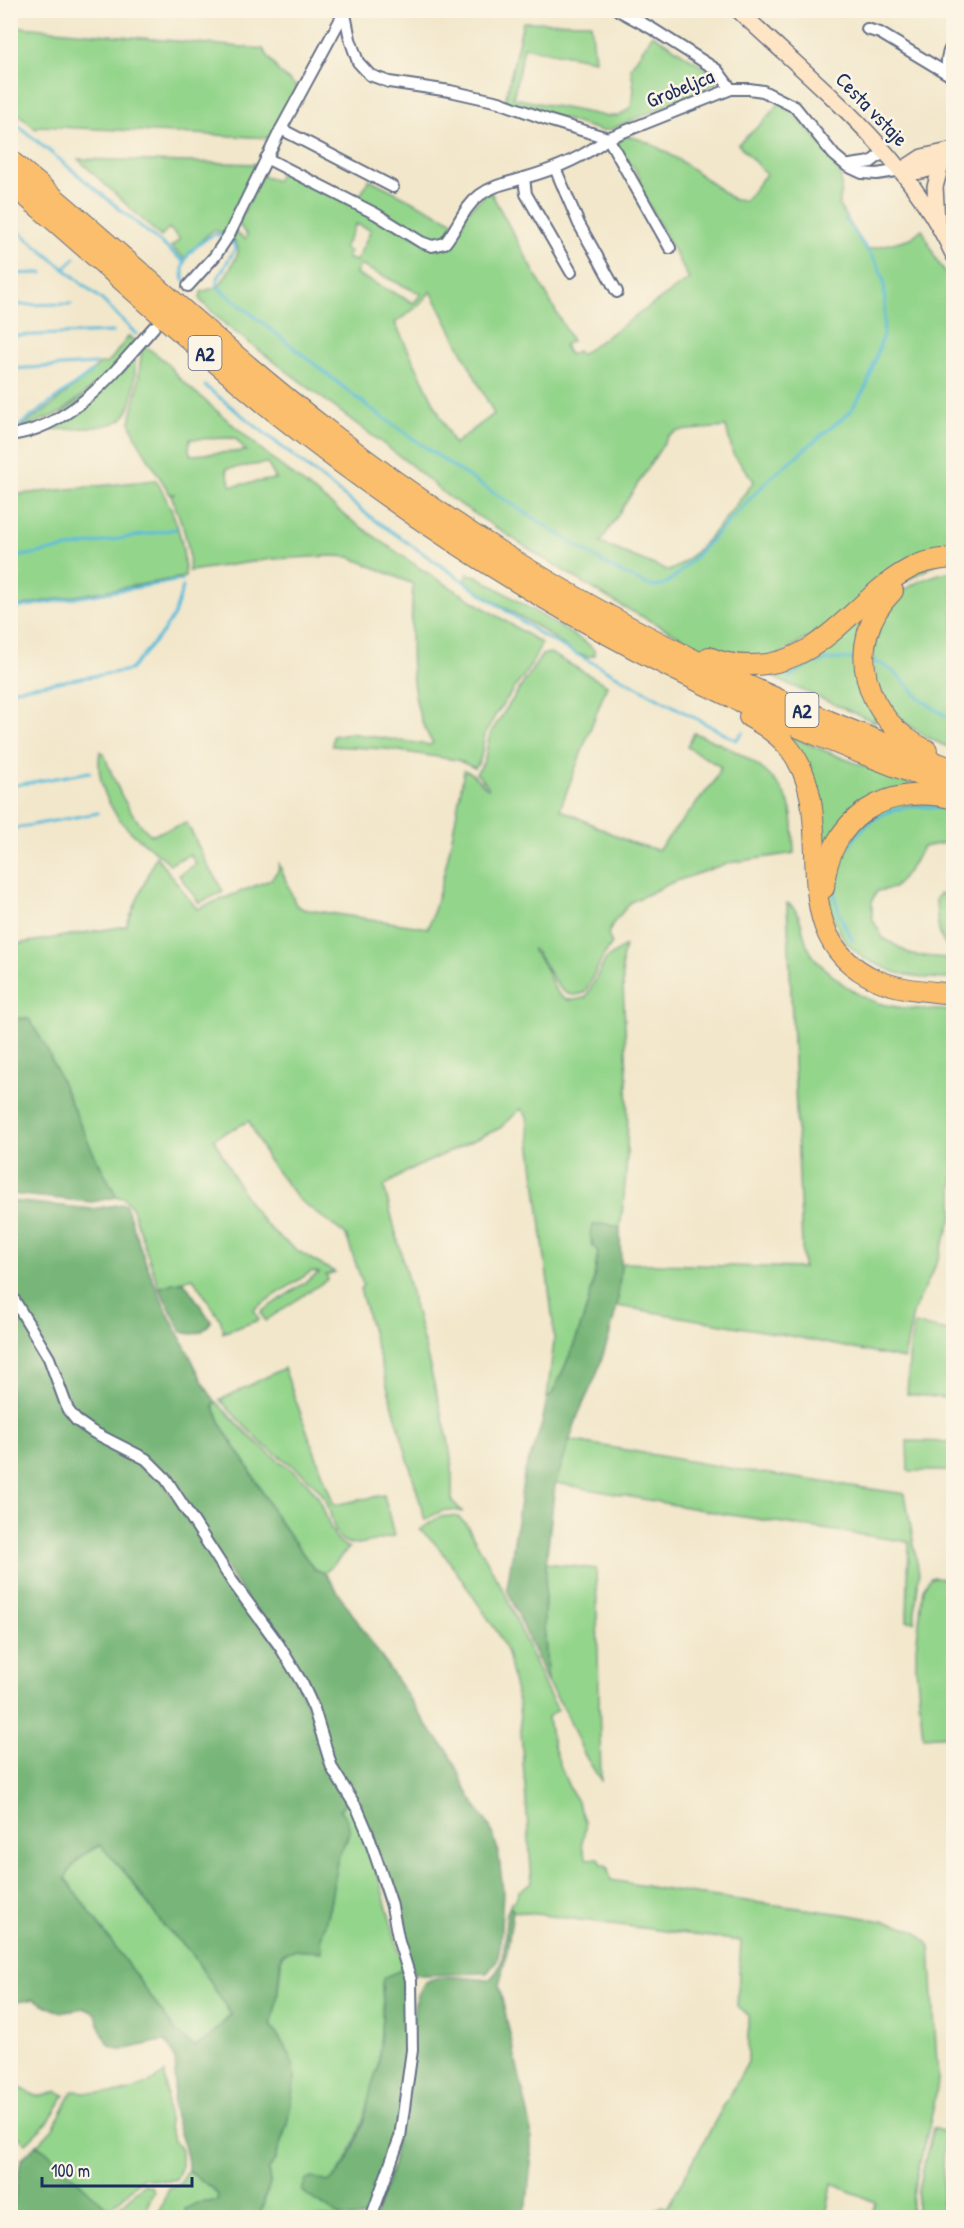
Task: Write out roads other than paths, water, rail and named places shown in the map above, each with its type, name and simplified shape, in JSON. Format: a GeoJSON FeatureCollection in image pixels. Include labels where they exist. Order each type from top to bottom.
{"type":"FeatureCollection","features":[{"type":"Feature","properties":{"kind":"highway","name":"A2"},"geometry":{"type":"LineString","coordinates":[[10,160],[249,367],[376,467],[442,513],[534,572],[656,640],[807,713],[954,770]]}},
{"type":"Feature","properties":{"kind":"highway","name":"A2"},"geometry":{"type":"LineString","coordinates":[[10,183],[238,381],[367,483],[459,545],[610,636],[692,680],[839,746],[954,789]]}},
{"type":"Feature","properties":{"kind":"highway"},"geometry":{"type":"LineString","coordinates":[[656,640],[680,643],[714,659],[731,664],[759,665],[781,661],[820,641],[910,569],[931,561],[954,558]]}},
{"type":"Feature","properties":{"kind":"highway"},"geometry":{"type":"LineString","coordinates":[[954,566],[922,572],[887,597],[870,627],[864,663],[872,696],[898,731],[916,745],[954,763]]}},
{"type":"Feature","properties":{"kind":"highway"},"geometry":{"type":"LineString","coordinates":[[692,680],[715,700],[776,735],[790,749],[800,764],[807,781],[813,813],[818,909],[825,928],[839,952],[861,971],[885,983],[954,994]]}},
{"type":"Feature","properties":{"kind":"highway"},"geometry":{"type":"LineString","coordinates":[[954,799],[911,794],[886,800],[866,809],[850,823],[834,847],[827,866],[824,888],[826,910],[834,930],[859,961],[874,970],[896,977],[954,984]]}},
{"type":"Feature","properties":{"kind":"main road","name":"Cesta vstaje"},"geometry":{"type":"LineString","coordinates":[[738,10],[855,118],[902,170],[938,224],[954,256]]}},
{"type":"Feature","properties":{"kind":"main road"},"geometry":{"type":"LineString","coordinates":[[902,170],[922,157],[950,155],[935,187],[938,224]]}},
{"type":"Feature","properties":{"kind":"street"},"geometry":{"type":"LineString","coordinates":[[618,10],[717,70],[731,88]]}},
{"type":"Feature","properties":{"kind":"street"},"geometry":{"type":"LineString","coordinates":[[188,286],[215,256],[229,235],[281,129],[345,12]]}},
{"type":"Feature","properties":{"kind":"street"},"geometry":{"type":"LineString","coordinates":[[345,12],[350,39],[358,62],[370,75],[389,82],[450,91],[499,102],[608,138],[670,248]]}},
{"type":"Feature","properties":{"kind":"street"},"geometry":{"type":"LineString","coordinates":[[867,29],[880,33],[951,77]]}},
{"type":"Feature","properties":{"kind":"street"},"geometry":{"type":"LineString","coordinates":[[951,77],[947,53],[954,43]]}},
{"type":"Feature","properties":{"kind":"street","name":"Grobeljca"},"geometry":{"type":"LineString","coordinates":[[266,158],[376,214],[427,245],[437,246],[445,243],[470,203],[488,189],[555,168],[596,148],[608,138],[731,88],[763,91],[795,107],[834,155],[847,166],[862,173],[877,174],[902,170]]}},
{"type":"Feature","properties":{"kind":"street"},"geometry":{"type":"LineString","coordinates":[[281,129],[393,187]]}},
{"type":"Feature","properties":{"kind":"street"},"geometry":{"type":"LineString","coordinates":[[847,166],[871,162],[885,151]]}},
{"type":"Feature","properties":{"kind":"street"},"geometry":{"type":"LineString","coordinates":[[555,168],[579,224],[617,292]]}},
{"type":"Feature","properties":{"kind":"street"},"geometry":{"type":"LineString","coordinates":[[524,178],[526,194],[571,272]]}},
{"type":"Feature","properties":{"kind":"street"},"geometry":{"type":"LineString","coordinates":[[10,435],[44,425],[89,397],[154,327]]}},
{"type":"Feature","properties":{"kind":"street"},"geometry":{"type":"LineString","coordinates":[[10,1293],[49,1358],[68,1410],[76,1420],[93,1432],[129,1448],[155,1467],[166,1479],[232,1581],[279,1645],[302,1683],[314,1709],[332,1768],[353,1801],[367,1831],[391,1902],[399,1942],[411,1980],[412,1994],[412,2050],[402,2128],[371,2217]]}},
{"type":"Feature","properties":{"kind":"waterway"},"geometry":{"type":"LineString","coordinates":[[10,119],[183,261]]}},
{"type":"Feature","properties":{"kind":"waterway"},"geometry":{"type":"LineString","coordinates":[[229,240],[236,247],[217,280],[221,290],[371,409],[458,470],[612,568],[650,586],[660,586],[678,574],[771,477],[850,412],[867,385],[883,335],[884,281],[878,265],[845,219]]}},
{"type":"Feature","properties":{"kind":"waterway"},"geometry":{"type":"LineString","coordinates":[[10,224],[102,300],[136,334]]}},
{"type":"Feature","properties":{"kind":"waterway"},"geometry":{"type":"LineString","coordinates":[[184,280],[184,265],[190,252],[214,234],[223,236]]}},
{"type":"Feature","properties":{"kind":"waterway"},"geometry":{"type":"LineString","coordinates":[[64,269],[75,258]]}},
{"type":"Feature","properties":{"kind":"waterway"},"geometry":{"type":"LineString","coordinates":[[10,274],[42,273]]}},
{"type":"Feature","properties":{"kind":"waterway"},"geometry":{"type":"LineString","coordinates":[[10,305],[71,304]]}},
{"type":"Feature","properties":{"kind":"waterway"},"geometry":{"type":"LineString","coordinates":[[10,336],[113,332]]}},
{"type":"Feature","properties":{"kind":"waterway"},"geometry":{"type":"LineString","coordinates":[[10,369],[96,364]]}},
{"type":"Feature","properties":{"kind":"waterway"},"geometry":{"type":"LineString","coordinates":[[15,429],[93,371]]}},
{"type":"Feature","properties":{"kind":"waterway"},"geometry":{"type":"LineString","coordinates":[[205,386],[369,516],[543,636],[736,740],[743,732]]}},
{"type":"Feature","properties":{"kind":"waterway"},"geometry":{"type":"LineString","coordinates":[[10,558],[176,529]]}},
{"type":"Feature","properties":{"kind":"waterway"},"geometry":{"type":"LineString","coordinates":[[10,609],[181,580]]}},
{"type":"Feature","properties":{"kind":"waterway"},"geometry":{"type":"LineString","coordinates":[[10,690],[130,670],[163,632],[174,615],[183,587]]}},
{"type":"Feature","properties":{"kind":"waterway"},"geometry":{"type":"LineString","coordinates":[[788,679],[802,669],[819,662],[854,659]]}},
{"type":"Feature","properties":{"kind":"waterway"},"geometry":{"type":"LineString","coordinates":[[872,661],[887,667],[921,699],[954,720]]}},
{"type":"Feature","properties":{"kind":"waterway"},"geometry":{"type":"LineString","coordinates":[[10,786],[90,772]]}},
{"type":"Feature","properties":{"kind":"waterway"},"geometry":{"type":"LineString","coordinates":[[853,941],[839,912],[835,893],[839,866],[852,840],[873,821],[898,809],[926,807],[954,811]]}},
{"type":"Feature","properties":{"kind":"waterway"},"geometry":{"type":"LineString","coordinates":[[10,829],[98,813]]}}]}
